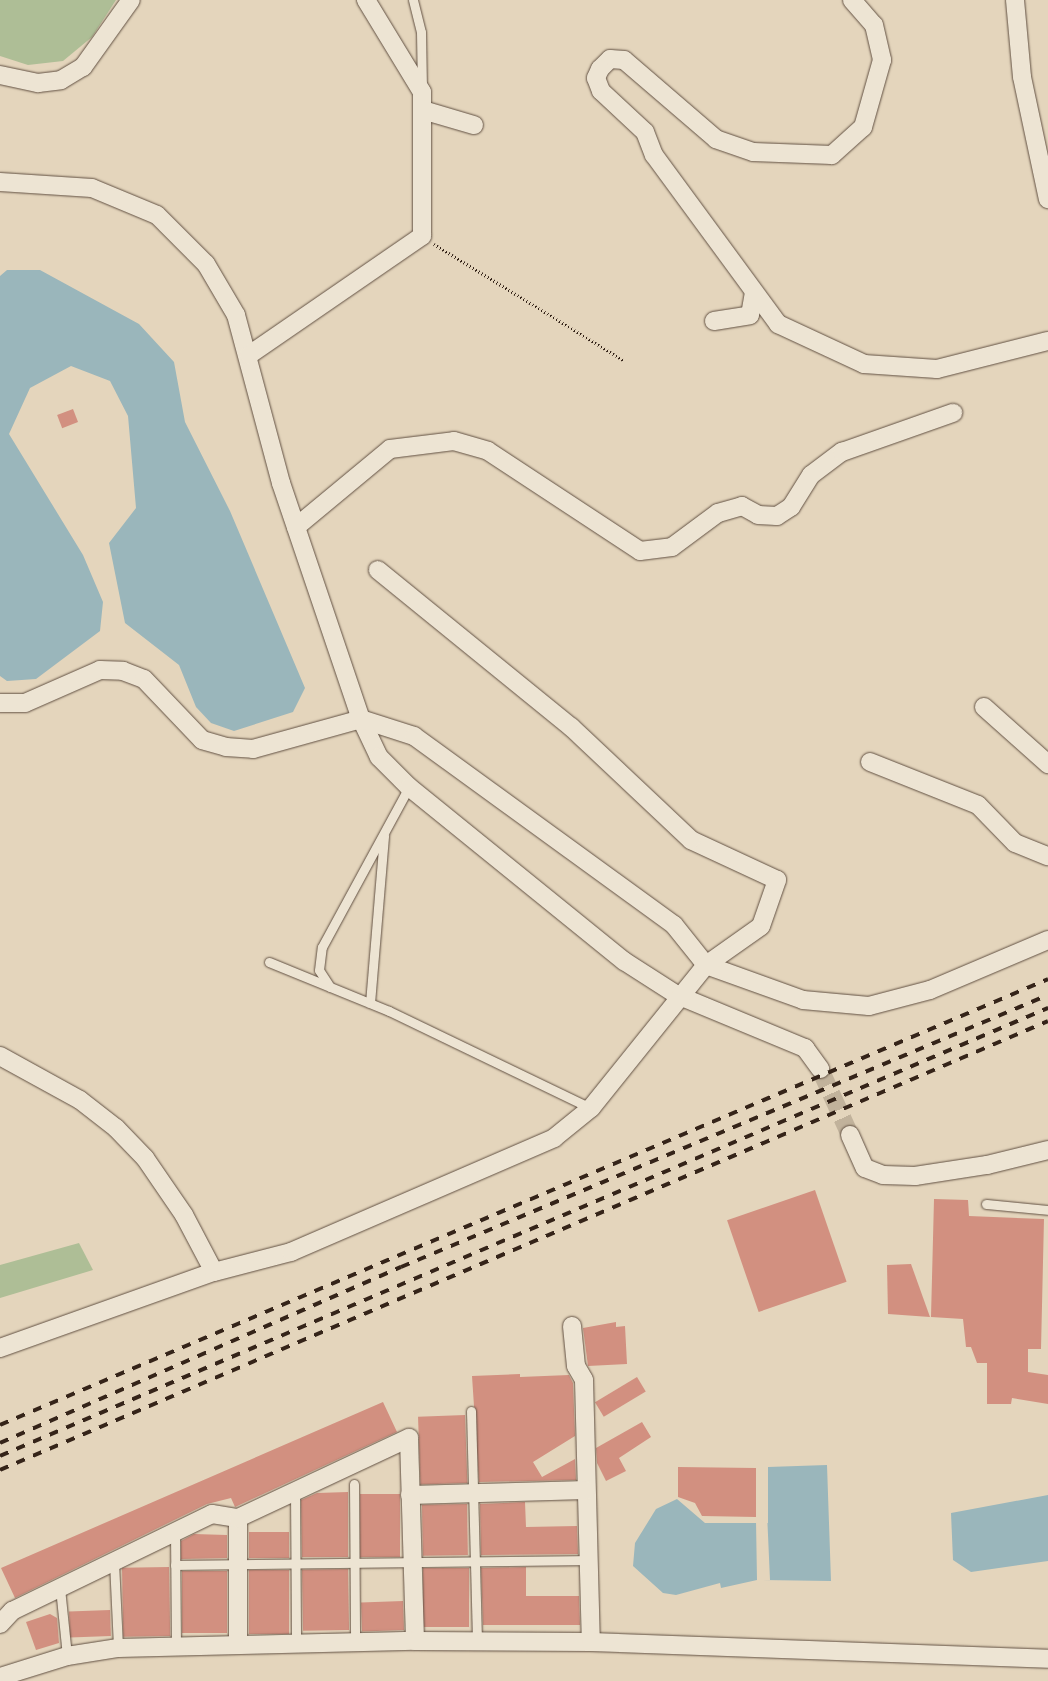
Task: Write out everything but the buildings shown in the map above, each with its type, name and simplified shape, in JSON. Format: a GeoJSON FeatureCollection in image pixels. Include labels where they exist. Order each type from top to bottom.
{"type":"FeatureCollection","features":[{"type":"Feature","properties":{"kind":"street"},"geometry":{"type":"LineString","coordinates":[[0,75],[38,83],[62,80],[83,67],[131,0]]}},
{"type":"Feature","properties":{"kind":"street"},"geometry":{"type":"LineString","coordinates":[[249,355],[422,236],[426,111],[422,92],[366,0]]}},
{"type":"Feature","properties":{"kind":"street"},"geometry":{"type":"LineString","coordinates":[[852,0],[874,24],[882,60],[863,127],[832,155],[753,152],[716,139],[624,60],[610,59],[600,69],[596,78],[601,92],[645,132],[654,155],[778,324],[864,364],[937,368],[1048,341]]}},
{"type":"Feature","properties":{"kind":"street"},"geometry":{"type":"LineString","coordinates":[[1015,0],[1022,77],[1048,199]]}},
{"type":"Feature","properties":{"kind":"street"},"geometry":{"type":"LineString","coordinates":[[426,111],[474,125]]}},
{"type":"Feature","properties":{"kind":"street"},"geometry":{"type":"LineString","coordinates":[[0,182],[92,188],[157,215],[206,264],[236,315],[249,355],[296,527],[361,719],[379,756],[409,787],[624,961],[677,995],[798,1044],[820,1069]]}},
{"type":"Feature","properties":{"kind":"street"},"geometry":{"type":"LineString","coordinates":[[714,321],[750,315],[754,293]]}},
{"type":"Feature","properties":{"kind":"street"},"geometry":{"type":"LineString","coordinates":[[296,527],[390,449],[454,441],[488,451],[640,551],[672,548],[718,513],[742,506],[758,515],[777,516],[791,506],[811,475],[842,452],[953,413]]}},
{"type":"Feature","properties":{"kind":"street"},"geometry":{"type":"LineString","coordinates":[[0,1348],[214,1272],[291,1252],[554,1138],[591,1108],[677,995],[706,965],[761,926],[777,880],[691,840],[571,728],[378,570]]}},
{"type":"Feature","properties":{"kind":"street"},"geometry":{"type":"LineString","coordinates":[[0,703],[25,703],[80,676],[115,670],[144,679],[202,740],[226,747],[253,749],[361,719],[414,736],[674,926],[706,965],[803,1000],[869,1006],[930,990],[1048,940]]}},
{"type":"Feature","properties":{"kind":"street"},"geometry":{"type":"LineString","coordinates":[[984,707],[1048,764]]}},
{"type":"Feature","properties":{"kind":"street"},"geometry":{"type":"LineString","coordinates":[[870,762],[978,805],[1015,843],[1048,856]]}},
{"type":"Feature","properties":{"kind":"street"},"geometry":{"type":"LineString","coordinates":[[0,1056],[80,1100],[116,1128],[146,1158],[184,1215],[214,1272]]}},
{"type":"Feature","properties":{"kind":"street"},"geometry":{"type":"LineString","coordinates":[[850,1135],[865,1168],[883,1175],[924,1174],[1048,1150]]}},
{"type":"Feature","properties":{"kind":"street"},"geometry":{"type":"LineString","coordinates":[[572,1326],[576,1366],[584,1380],[591,1642]]}},
{"type":"Feature","properties":{"kind":"street"},"geometry":{"type":"LineString","coordinates":[[0,1624],[12,1611],[212,1514],[238,1518],[409,1438],[415,1641]]}},
{"type":"Feature","properties":{"kind":"street"},"geometry":{"type":"LineString","coordinates":[[410,1495],[586,1490]]}},
{"type":"Feature","properties":{"kind":"street"},"geometry":{"type":"LineString","coordinates":[[238,1518],[238,1645]]}},
{"type":"Feature","properties":{"kind":"street"},"geometry":{"type":"LineString","coordinates":[[1,1672],[67,1656],[118,1648],[415,1641],[591,1642],[1048,1659]]}},
{"type":"Feature","properties":{"kind":"lane"},"geometry":{"type":"LineString","coordinates":[[413,0],[421,32],[422,92]]}},
{"type":"Feature","properties":{"kind":"lane"},"geometry":{"type":"LineString","coordinates":[[330,987],[319,970],[322,947],[343,916],[361,869],[384,834],[409,787]]}},
{"type":"Feature","properties":{"kind":"lane"},"geometry":{"type":"LineString","coordinates":[[370,1003],[384,834]]}},
{"type":"Feature","properties":{"kind":"lane"},"geometry":{"type":"LineString","coordinates":[[269,962],[370,1003],[591,1108]]}},
{"type":"Feature","properties":{"kind":"lane"},"geometry":{"type":"LineString","coordinates":[[986,1204],[1048,1210]]}},
{"type":"Feature","properties":{"kind":"lane"},"geometry":{"type":"LineString","coordinates":[[470,1411],[477,1642]]}},
{"type":"Feature","properties":{"kind":"lane"},"geometry":{"type":"LineString","coordinates":[[354,1484],[356,1642]]}},
{"type":"Feature","properties":{"kind":"lane"},"geometry":{"type":"LineString","coordinates":[[295,1491],[296,1643]]}},
{"type":"Feature","properties":{"kind":"lane"},"geometry":{"type":"LineString","coordinates":[[175,1532],[176,1647]]}},
{"type":"Feature","properties":{"kind":"lane"},"geometry":{"type":"LineString","coordinates":[[175,1565],[589,1560]]}},
{"type":"Feature","properties":{"kind":"lane"},"geometry":{"type":"LineString","coordinates":[[114,1562],[118,1648]]}},
{"type":"Feature","properties":{"kind":"lane"},"geometry":{"type":"LineString","coordinates":[[60,1588],[67,1656]]}},
{"type":"Feature","properties":{"kind":"path"},"geometry":{"type":"LineString","coordinates":[[422,236],[623,360]]}},
{"type":"Feature","properties":{"kind":"green space"},"geometry":{"type":"Polygon","coordinates":[[[0,0],[116,0],[92,37],[63,61],[28,65],[0,56],[0,0]]]}},
{"type":"Feature","properties":{"kind":"green space"},"geometry":{"type":"Polygon","coordinates":[[[79,1243],[93,1270],[0,1298],[0,1265],[79,1243]]]}},
{"type":"Feature","properties":{"kind":"water"},"geometry":{"type":"Polygon","coordinates":[[[7,270],[40,270],[139,324],[174,362],[185,422],[230,511],[305,688],[293,712],[234,731],[211,723],[196,707],[179,665],[125,623],[109,543],[136,508],[128,416],[110,381],[71,366],[30,388],[9,434],[83,555],[103,602],[100,631],[36,679],[7,681],[0,676],[0,276],[7,270]]]}},
{"type":"Feature","properties":{"kind":"water"},"geometry":{"type":"Polygon","coordinates":[[[827,1465],[831,1581],[757,1580],[721,1588],[720,1583],[676,1595],[663,1593],[633,1566],[635,1543],[656,1509],[677,1499],[705,1523],[768,1523],[768,1467],[827,1465]]]}},
{"type":"Feature","properties":{"kind":"water"},"geometry":{"type":"Polygon","coordinates":[[[1048,1495],[1048,1561],[971,1572],[953,1560],[951,1513],[1048,1495]]]}},
{"type":"Feature","properties":{"kind":"pier"},"geometry":{"type":"Polygon","coordinates":[[[765,1467],[770,1580],[757,1580],[756,1521],[766,1521],[765,1467]]]}},
{"type":"Feature","properties":{"kind":"tunnel"},"geometry":{"type":"LineString","coordinates":[[820,1069],[850,1135]]}},
{"type":"Feature","properties":{"kind":"railway"},"geometry":{"type":"LineString","coordinates":[[0,1425],[1048,979]]}},
{"type":"Feature","properties":{"kind":"railway"},"geometry":{"type":"LineString","coordinates":[[0,1443],[401,1267],[1048,995]]}},
{"type":"Feature","properties":{"kind":"railway"},"geometry":{"type":"LineString","coordinates":[[0,1456],[1048,1008]]}},
{"type":"Feature","properties":{"kind":"railway"},"geometry":{"type":"LineString","coordinates":[[0,1470],[1048,1021]]}}]}
